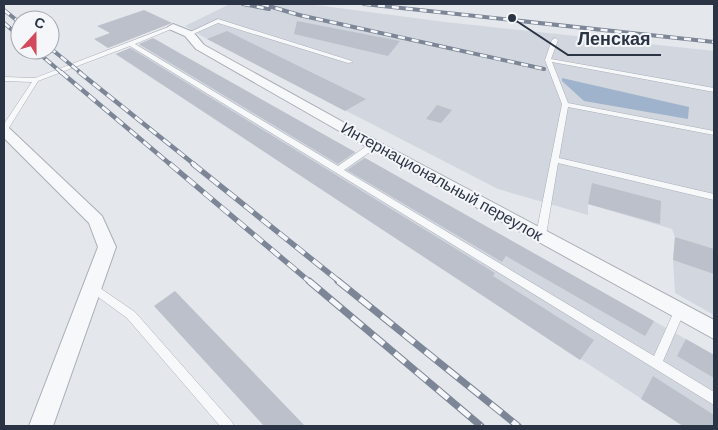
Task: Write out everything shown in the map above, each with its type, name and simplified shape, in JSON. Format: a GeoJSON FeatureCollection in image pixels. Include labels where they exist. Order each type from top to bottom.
{"type":"FeatureCollection","features":[{"type":"Feature","properties":{"kind":"street","name":"Интернациональный переулок"},"geometry":{"type":"LineString","coordinates":[[173,27],[189,34],[200,47],[374,145],[714,330]]}},
{"type":"Feature","properties":{"kind":"street"},"geometry":{"type":"LineString","coordinates":[[4,130],[96,220],[108,247],[42,426]]}},
{"type":"Feature","properties":{"kind":"lane"},"geometry":{"type":"LineString","coordinates":[[189,34],[218,21],[350,62]]}},
{"type":"Feature","properties":{"kind":"lane"},"geometry":{"type":"LineString","coordinates":[[4,79],[36,80],[173,27]]}},
{"type":"Feature","properties":{"kind":"lane"},"geometry":{"type":"LineString","coordinates":[[541,235],[565,104],[548,60],[555,40]]}},
{"type":"Feature","properties":{"kind":"lane"},"geometry":{"type":"LineString","coordinates":[[130,44],[714,399]]}},
{"type":"Feature","properties":{"kind":"lane"},"geometry":{"type":"LineString","coordinates":[[548,60],[714,90]]}},
{"type":"Feature","properties":{"kind":"lane"},"geometry":{"type":"LineString","coordinates":[[4,130],[36,80]]}},
{"type":"Feature","properties":{"kind":"lane"},"geometry":{"type":"LineString","coordinates":[[565,104],[714,133]]}},
{"type":"Feature","properties":{"kind":"lane"},"geometry":{"type":"LineString","coordinates":[[338,170],[374,145]]}},
{"type":"Feature","properties":{"kind":"lane"},"geometry":{"type":"LineString","coordinates":[[556,160],[714,197]]}},
{"type":"Feature","properties":{"kind":"lane"},"geometry":{"type":"LineString","coordinates":[[94,288],[131,315],[228,426]]}},
{"type":"Feature","properties":{"kind":"lane"},"geometry":{"type":"LineString","coordinates":[[656,364],[680,310]]}},
{"type":"Feature","properties":{"kind":"shaded area"},"geometry":{"type":"Polygon","coordinates":[[[230,4],[308,4],[445,22],[714,51],[714,315],[675,293],[673,260],[675,237],[672,229],[588,204],[588,215],[498,189],[185,26],[230,4]]]}},
{"type":"Feature","properties":{"kind":"shaded area"},"geometry":{"type":"Polygon","coordinates":[[[155,39],[714,355],[714,426],[683,426],[115,54],[155,39]]]}},
{"type":"Feature","properties":{"kind":"water"},"geometry":{"type":"Polygon","coordinates":[[[562,78],[689,107],[688,119],[584,101],[562,81],[562,78]]]}},
{"type":"Feature","properties":{"kind":"building"},"geometry":{"type":"Polygon","coordinates":[[[144,10],[172,23],[108,48],[94,39],[110,33],[97,26],[144,10]]]}},
{"type":"Feature","properties":{"kind":"building"},"geometry":{"type":"Polygon","coordinates":[[[297,21],[400,41],[388,56],[294,34],[297,21]]]}},
{"type":"Feature","properties":{"kind":"building"},"geometry":{"type":"Polygon","coordinates":[[[227,31],[366,99],[345,111],[207,39],[227,31]]]}},
{"type":"Feature","properties":{"kind":"building"},"geometry":{"type":"Polygon","coordinates":[[[153,38],[355,152],[338,164],[139,44],[153,38]]]}},
{"type":"Feature","properties":{"kind":"building"},"geometry":{"type":"Polygon","coordinates":[[[130,48],[495,273],[493,276],[594,340],[580,360],[116,54],[130,48]]]}},
{"type":"Feature","properties":{"kind":"building"},"geometry":{"type":"Polygon","coordinates":[[[437,105],[452,110],[441,123],[426,119],[437,105]]]}},
{"type":"Feature","properties":{"kind":"building"},"geometry":{"type":"Polygon","coordinates":[[[365,158],[654,321],[645,336],[506,256],[502,262],[347,170],[365,158]]]}},
{"type":"Feature","properties":{"kind":"building"},"geometry":{"type":"Polygon","coordinates":[[[592,183],[661,201],[660,224],[588,204],[592,183]]]}},
{"type":"Feature","properties":{"kind":"building"},"geometry":{"type":"Polygon","coordinates":[[[675,237],[714,249],[714,274],[673,260],[675,237]]]}},
{"type":"Feature","properties":{"kind":"building"},"geometry":{"type":"Polygon","coordinates":[[[175,291],[305,426],[264,426],[154,306],[175,291]]]}},
{"type":"Feature","properties":{"kind":"building"},"geometry":{"type":"Polygon","coordinates":[[[686,339],[714,355],[714,378],[677,356],[686,339]]]}},
{"type":"Feature","properties":{"kind":"building"},"geometry":{"type":"Polygon","coordinates":[[[653,376],[714,415],[714,426],[683,426],[641,399],[653,376]]]}},
{"type":"Feature","properties":{"kind":"railway"},"geometry":{"type":"LineString","coordinates":[[243,4],[269,9]]}},
{"type":"Feature","properties":{"kind":"railway"},"geometry":{"type":"LineString","coordinates":[[262,4],[299,15],[544,69]]}},
{"type":"Feature","properties":{"kind":"railway"},"geometry":{"type":"LineString","coordinates":[[364,4],[714,42]]}},
{"type":"Feature","properties":{"kind":"railway"},"geometry":{"type":"LineString","coordinates":[[4,10],[10,15]]}},
{"type":"Feature","properties":{"kind":"railway"},"geometry":{"type":"LineString","coordinates":[[4,23],[10,28]]}},
{"type":"Feature","properties":{"kind":"railway"},"geometry":{"type":"LineString","coordinates":[[60,56],[81,73]]}},
{"type":"Feature","properties":{"kind":"railway"},"geometry":{"type":"LineString","coordinates":[[47,60],[62,73]]}},
{"type":"Feature","properties":{"kind":"railway"},"geometry":{"type":"LineString","coordinates":[[61,72],[171,165]]}},
{"type":"Feature","properties":{"kind":"railway"},"geometry":{"type":"LineString","coordinates":[[79,72],[195,165]]}},
{"type":"Feature","properties":{"kind":"railway"},"geometry":{"type":"LineString","coordinates":[[170,164],[310,282]]}},
{"type":"Feature","properties":{"kind":"railway"},"geometry":{"type":"LineString","coordinates":[[193,164],[340,282]]}},
{"type":"Feature","properties":{"kind":"railway"},"geometry":{"type":"LineString","coordinates":[[309,281],[481,426]]}},
{"type":"Feature","properties":{"kind":"railway"},"geometry":{"type":"LineString","coordinates":[[338,281],[518,426]]}},
{"type":"Feature","properties":{"kind":"place","name":"Ленская"},"geometry":{"type":"Point","coordinates":[512,18]}}]}
